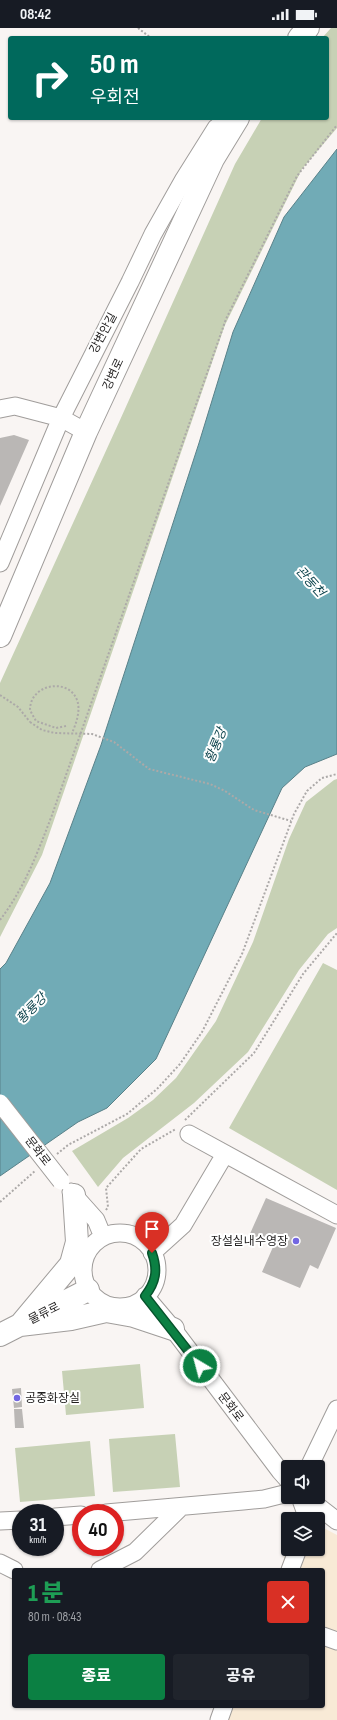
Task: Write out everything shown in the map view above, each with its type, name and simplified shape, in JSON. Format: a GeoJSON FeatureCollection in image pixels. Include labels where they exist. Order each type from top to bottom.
{"type":"FeatureCollection","features":[{"type":"Feature","properties":{"kind":"main road"},"geometry":{"type":"LineString","coordinates":[[301,36],[308,28]]}},
{"type":"Feature","properties":{"kind":"main road","name":"강변로"},"geometry":{"type":"LineString","coordinates":[[0,636],[86,432],[213,159],[237,120]]}},
{"type":"Feature","properties":{"kind":"main road"},"geometry":{"type":"LineString","coordinates":[[20,1325],[71,1264],[77,1242],[67,1188]]}},
{"type":"Feature","properties":{"kind":"main road","name":"물류로"},"geometry":{"type":"LineString","coordinates":[[0,1335],[88,1290]]}},
{"type":"Feature","properties":{"kind":"main road"},"geometry":{"type":"LineString","coordinates":[[20,1325],[71,1319],[106,1311],[134,1316],[173,1329]]}},
{"type":"Feature","properties":{"kind":"street","name":"강변안길"},"geometry":{"type":"LineString","coordinates":[[0,563],[61,418],[153,234],[184,179],[216,128],[227,120]]}},
{"type":"Feature","properties":{"kind":"street"},"geometry":{"type":"LineString","coordinates":[[0,409],[16,406],[61,418],[86,432]]}},
{"type":"Feature","properties":{"kind":"street","name":"문화로"},"geometry":{"type":"LineString","coordinates":[[0,1102],[67,1188],[96,1220],[103,1237]]}},
{"type":"Feature","properties":{"kind":"street"},"geometry":{"type":"LineString","coordinates":[[189,1134],[337,1215]]}},
{"type":"Feature","properties":{"kind":"street"},"geometry":{"type":"LineString","coordinates":[[152,1253],[183,1225],[225,1154]]}},
{"type":"Feature","properties":{"kind":"street"},"geometry":{"type":"LineString","coordinates":[[124,1233],[135,1236],[145,1243],[152,1253],[156,1264],[156,1276],[152,1287],[137,1303],[115,1307],[105,1304],[88,1290],[84,1279],[83,1267],[86,1256],[92,1246],[103,1237],[112,1234],[124,1233]]}},
{"type":"Feature","properties":{"kind":"street","name":"문화로"},"geometry":{"type":"LineString","coordinates":[[145,1296],[173,1329],[281,1472]]}},
{"type":"Feature","properties":{"kind":"street"},"geometry":{"type":"LineString","coordinates":[[312,1460],[337,1409]]}},
{"type":"Feature","properties":{"kind":"street"},"geometry":{"type":"LineString","coordinates":[[124,1512],[264,1499],[281,1495]]}},
{"type":"Feature","properties":{"kind":"street"},"geometry":{"type":"LineString","coordinates":[[315,1504],[337,1521]]}},
{"type":"Feature","properties":{"kind":"street"},"geometry":{"type":"LineString","coordinates":[[104,1568],[135,1552],[181,1507]]}},
{"type":"Feature","properties":{"kind":"street"},"geometry":{"type":"LineString","coordinates":[[0,1521],[12,1520]]}},
{"type":"Feature","properties":{"kind":"street"},"geometry":{"type":"LineString","coordinates":[[291,1568],[295,1556]]}},
{"type":"Feature","properties":{"kind":"street"},"geometry":{"type":"LineString","coordinates":[[0,1563],[12,1569]]}},
{"type":"Feature","properties":{"kind":"street"},"geometry":{"type":"LineString","coordinates":[[325,1637],[337,1641]]}},
{"type":"Feature","properties":{"kind":"street"},"geometry":{"type":"LineString","coordinates":[[219,1720],[223,1708]]}},
{"type":"Feature","properties":{"kind":"path"},"geometry":{"type":"LineString","coordinates":[[138,28],[148,36]]}},
{"type":"Feature","properties":{"kind":"path"},"geometry":{"type":"LineString","coordinates":[[0,920],[13,903],[31,870],[52,815],[226,319],[297,176],[337,125]]}},
{"type":"Feature","properties":{"kind":"path"},"geometry":{"type":"LineString","coordinates":[[66,726],[56,728],[36,721],[30,710],[30,704],[35,694],[49,686],[61,687],[73,693],[78,700],[78,710],[72,734]]}},
{"type":"Feature","properties":{"kind":"path"},"geometry":{"type":"LineString","coordinates":[[0,695],[18,707],[30,722],[42,730],[72,734],[92,734],[114,742],[149,769],[210,784],[225,791],[254,810],[292,821]]}},
{"type":"Feature","properties":{"kind":"path"},"geometry":{"type":"LineString","coordinates":[[56,1154],[68,1145],[127,1114],[157,1089],[180,1064],[202,1032],[242,954],[292,821],[307,791],[322,778],[337,774]]}},
{"type":"Feature","properties":{"kind":"path"},"geometry":{"type":"LineString","coordinates":[[96,1220],[108,1208],[106,1188],[141,1150],[175,1130],[254,1053],[302,974],[337,933]]}},
{"type":"Feature","properties":{"kind":"path"},"geometry":{"type":"LineString","coordinates":[[0,1202],[39,1168]]}},
{"type":"Feature","properties":{"kind":"shaded area"},"geometry":{"type":"Polygon","coordinates":[[[325,1529],[337,1535],[337,1720],[211,1720],[215,1708],[325,1708],[325,1568],[282,1568],[285,1556],[325,1556],[325,1529]]]}},
{"type":"Feature","properties":{"kind":"green space"},"geometry":{"type":"Polygon","coordinates":[[[331,28],[337,28],[337,128],[302,169],[225,325],[42,855],[0,937],[0,683],[235,164],[261,120],[329,120],[329,36],[324,36],[331,28]]]}},
{"type":"Feature","properties":{"kind":"green space"},"geometry":{"type":"Polygon","coordinates":[[[337,779],[337,928],[328,934],[299,970],[248,1052],[194,1103],[123,1158],[98,1187],[72,1151],[128,1118],[153,1100],[176,1078],[216,1021],[253,942],[289,839],[306,802],[337,779]]]}},
{"type":"Feature","properties":{"kind":"green space"},"geometry":{"type":"Polygon","coordinates":[[[323,963],[337,970],[337,1190],[229,1128],[323,963]]]}},
{"type":"Feature","properties":{"kind":"green space"},"geometry":{"type":"Polygon","coordinates":[[[140,1364],[144,1408],[66,1415],[62,1371],[140,1364]]]}},
{"type":"Feature","properties":{"kind":"green space"},"geometry":{"type":"Polygon","coordinates":[[[175,1434],[180,1487],[113,1492],[109,1439],[175,1434]]]}},
{"type":"Feature","properties":{"kind":"green space"},"geometry":{"type":"Polygon","coordinates":[[[90,1441],[95,1496],[20,1502],[15,1448],[90,1441]]]}},
{"type":"Feature","properties":{"kind":"water"},"geometry":{"type":"Polygon","coordinates":[[[337,149],[337,754],[305,767],[282,788],[156,1059],[107,1108],[78,1122],[0,1176],[0,969],[6,963],[50,883],[101,745],[199,443],[233,332],[284,217],[337,149]]]}},
{"type":"Feature","properties":{"kind":"building"},"geometry":{"type":"Polygon","coordinates":[[[14,435],[29,440],[0,506],[0,438],[14,435]]]}},
{"type":"Feature","properties":{"kind":"building","name":"장설실내수영장"},"geometry":{"type":"Polygon","coordinates":[[[266,1198],[336,1228],[318,1269],[310,1265],[300,1288],[262,1272],[273,1247],[249,1236],[266,1198]]]}},
{"type":"Feature","properties":{"kind":"building","name":"공중화장실"},"geometry":{"type":"Polygon","coordinates":[[[21,1388],[22,1407],[14,1408],[12,1389],[21,1388]]]}},
{"type":"Feature","properties":{"kind":"building","name":"공중화장실"},"geometry":{"type":"Polygon","coordinates":[[[14,1409],[22,1409],[24,1428],[15,1428],[14,1409]]]}},
{"type":"Feature","properties":{"kind":"place","name":"장설실내수영장"},"geometry":{"type":"Point","coordinates":[296,1241]}},
{"type":"Feature","properties":{"kind":"place","name":"공중화장실"},"geometry":{"type":"Point","coordinates":[17,1398]}},
{"type":"Feature","properties":{"kind":"route"},"geometry":{"type":"LineString","coordinates":[[152,1253],[156,1264],[156,1276],[152,1287],[145,1296],[173,1329],[200,1366]]}},
{"type":"Feature","properties":{"kind":"water label","name":"관동천"},"geometry":{"type":"Point","coordinates":[311,581]}},
{"type":"Feature","properties":{"kind":"water label","name":"황룡강"},"geometry":{"type":"Point","coordinates":[215,745]}},
{"type":"Feature","properties":{"kind":"water label","name":"황룡강"},"geometry":{"type":"Point","coordinates":[31,1008]}}]}
